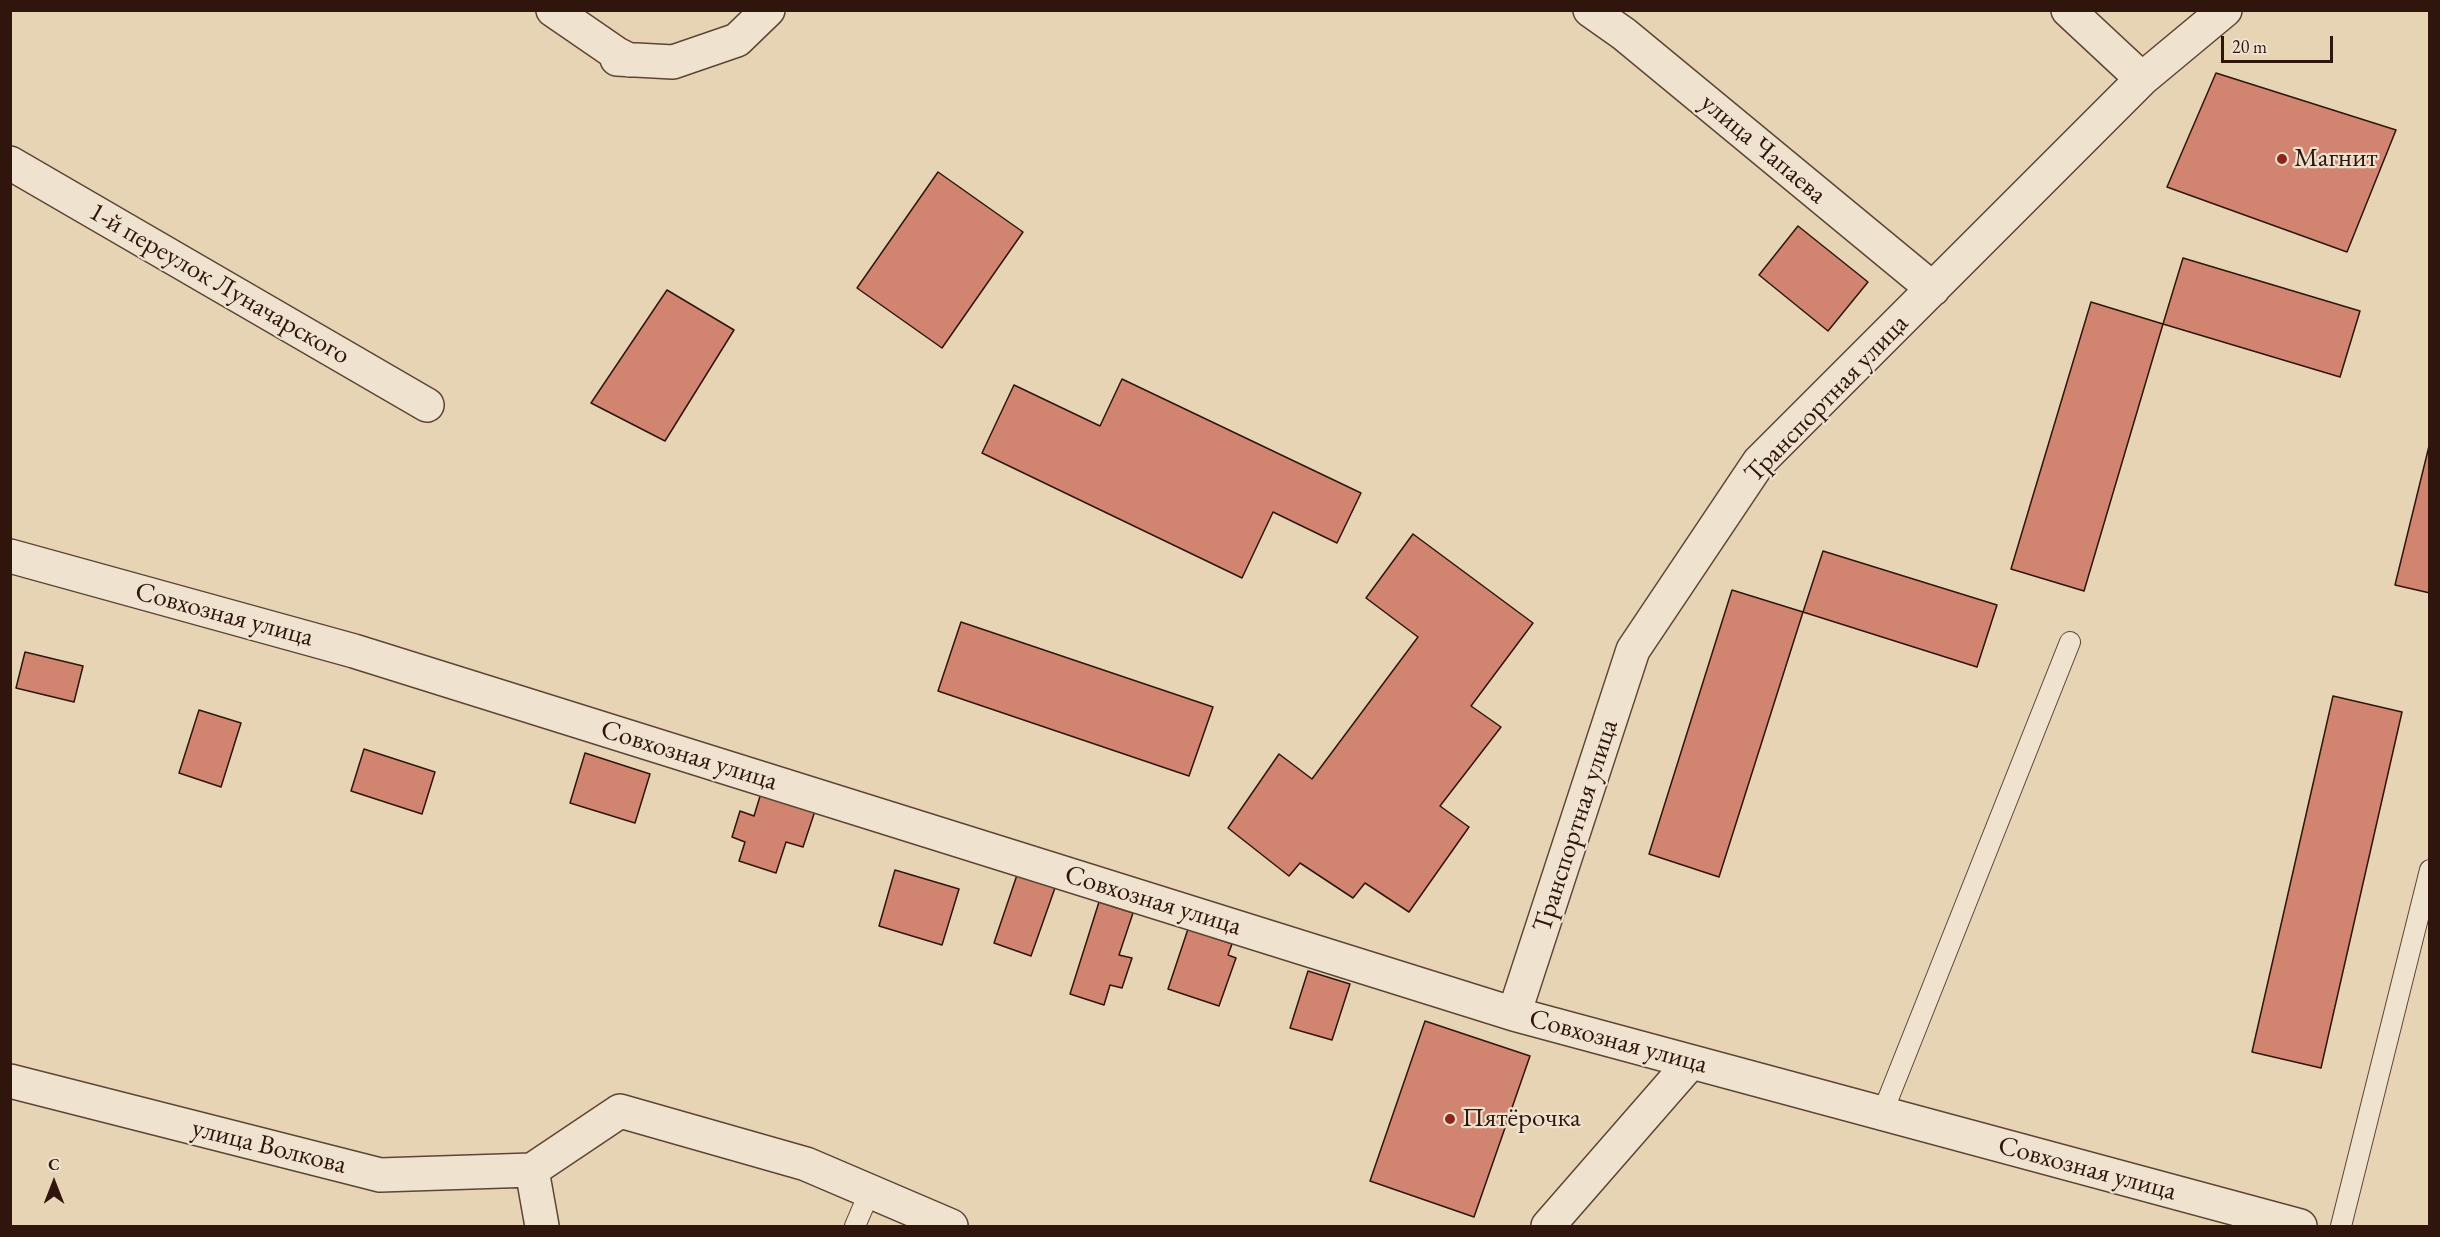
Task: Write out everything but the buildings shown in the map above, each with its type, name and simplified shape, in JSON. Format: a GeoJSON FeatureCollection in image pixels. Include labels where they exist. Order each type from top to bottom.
{"type":"FeatureCollection","features":[{"type":"Feature","properties":{"kind":"street"},"geometry":{"type":"LineString","coordinates":[[553,10],[623,59],[673,62],[737,40],[768,10]]}},
{"type":"Feature","properties":{"kind":"street","name":"улица Чапаева"},"geometry":{"type":"LineString","coordinates":[[1590,10],[1624,34],[1933,289]]}},
{"type":"Feature","properties":{"kind":"street"},"geometry":{"type":"LineString","coordinates":[[2068,10],[2142,79]]}},
{"type":"Feature","properties":{"kind":"street","name":"Транспортная улица"},"geometry":{"type":"LineString","coordinates":[[1514,1014],[1633,650],[1759,462],[2142,79],[2225,10]]}},
{"type":"Feature","properties":{"kind":"street","name":"1-й переулок Луначарского"},"geometry":{"type":"LineString","coordinates":[[10,164],[427,405]]}},
{"type":"Feature","properties":{"kind":"street","name":"Совхозная улица"},"geometry":{"type":"LineString","coordinates":[[10,556],[354,651],[1514,1014],[2300,1227]]}},
{"type":"Feature","properties":{"kind":"street"},"geometry":{"type":"LineString","coordinates":[[1548,1227],[1691,1062]]}},
{"type":"Feature","properties":{"kind":"street","name":"улица Волкова"},"geometry":{"type":"LineString","coordinates":[[10,1081],[380,1175],[532,1170]]}},
{"type":"Feature","properties":{"kind":"street"},"geometry":{"type":"LineString","coordinates":[[542,1227],[532,1170],[620,1111],[806,1164],[951,1227]]}},
{"type":"Feature","properties":{"kind":"lane"},"geometry":{"type":"LineString","coordinates":[[1882,1114],[2070,642]]}},
{"type":"Feature","properties":{"kind":"lane"},"geometry":{"type":"LineString","coordinates":[[2341,1227],[2430,870]]}},
{"type":"Feature","properties":{"kind":"lane"},"geometry":{"type":"LineString","coordinates":[[855,1227],[870,1191]]}},
{"type":"Feature","properties":{"kind":"place","name":"Магнит"},"geometry":{"type":"Point","coordinates":[2282,159]}},
{"type":"Feature","properties":{"kind":"place","name":"Пятёрочка"},"geometry":{"type":"Point","coordinates":[1450,1119]}}]}
